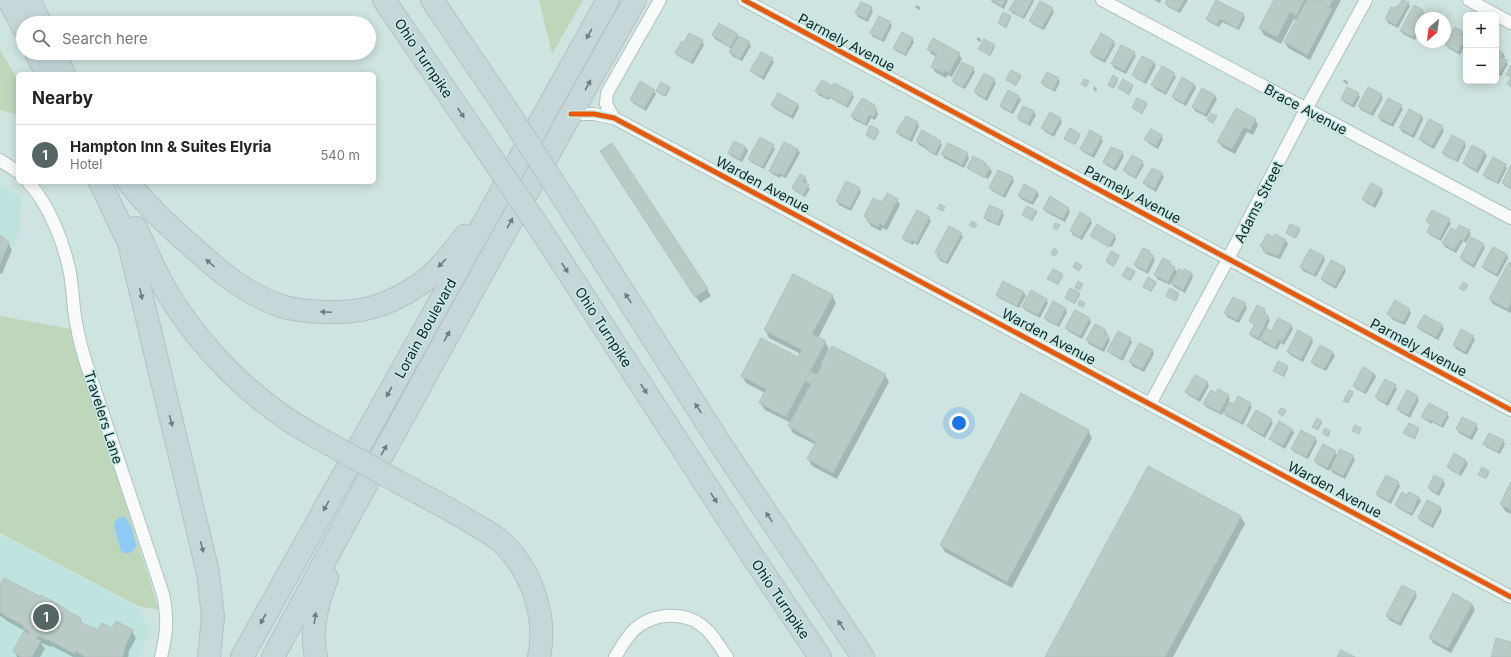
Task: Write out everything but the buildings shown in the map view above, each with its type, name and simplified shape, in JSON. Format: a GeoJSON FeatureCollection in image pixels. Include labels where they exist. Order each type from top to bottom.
{"type":"FeatureCollection","features":[{"type":"Feature","properties":{"kind":"highway"},"geometry":{"type":"LineString","coordinates":[[9,0],[17,16]]}},
{"type":"Feature","properties":{"kind":"highway"},"geometry":{"type":"LineString","coordinates":[[29,0],[37,16]]}},
{"type":"Feature","properties":{"kind":"highway","name":"Ohio Turnpike"},"geometry":{"type":"LineString","coordinates":[[384,0],[544,235],[745,545],[820,657]]}},
{"type":"Feature","properties":{"kind":"highway"},"geometry":{"type":"LineString","coordinates":[[432,0],[506,109],[719,442],[863,657]]}},
{"type":"Feature","properties":{"kind":"highway"},"geometry":{"type":"LineString","coordinates":[[449,0],[506,109]]}},
{"type":"Feature","properties":{"kind":"highway","name":"Lorain Boulevard"},"geometry":{"type":"LineString","coordinates":[[242,657],[608,0]]}},
{"type":"Feature","properties":{"kind":"highway","name":"Lorain Boulevard"},"geometry":{"type":"LineString","coordinates":[[273,657],[368,480],[635,0]]}},
{"type":"Feature","properties":{"kind":"highway"},"geometry":{"type":"LineString","coordinates":[[40,60],[46,72]]}},
{"type":"Feature","properties":{"kind":"highway"},"geometry":{"type":"LineString","coordinates":[[57,60],[63,72]]}},
{"type":"Feature","properties":{"kind":"highway"},"geometry":{"type":"LineString","coordinates":[[130,184],[165,224],[214,266],[246,289],[282,306],[311,312],[342,313],[370,309],[389,303],[418,286],[452,253],[473,227],[515,165]]}},
{"type":"Feature","properties":{"kind":"highway"},"geometry":{"type":"LineString","coordinates":[[101,184],[129,243],[208,573],[212,617],[209,657]]}},
{"type":"Feature","properties":{"kind":"highway"},"geometry":{"type":"LineString","coordinates":[[115,184],[148,256],[168,293],[188,324],[206,345],[252,392],[311,439]]}},
{"type":"Feature","properties":{"kind":"highway"},"geometry":{"type":"LineString","coordinates":[[129,243],[138,251],[152,280],[186,332],[210,362],[255,404],[280,424],[311,439],[398,487],[464,528],[484,542],[496,553],[508,567],[518,582],[524,595],[529,612],[530,637],[527,657]]}},
{"type":"Feature","properties":{"kind":"highway"},"geometry":{"type":"LineString","coordinates":[[316,657],[313,640],[318,603],[368,480]]}},
{"type":"Feature","properties":{"kind":"highway"},"geometry":{"type":"LineString","coordinates":[[398,487],[463,517],[493,535],[516,558],[531,585],[539,609],[542,638],[539,657]]}},
{"type":"Feature","properties":{"kind":"street"},"geometry":{"type":"LineString","coordinates":[[614,118],[606,104],[607,93],[660,0]]}},
{"type":"Feature","properties":{"kind":"street","name":"Parmely Avenue"},"geometry":{"type":"LineString","coordinates":[[744,0],[1511,410]]}},
{"type":"Feature","properties":{"kind":"street","name":"Brace Avenue"},"geometry":{"type":"LineString","coordinates":[[1102,0],[1511,218]]}},
{"type":"Feature","properties":{"kind":"street","name":"Adams Street"},"geometry":{"type":"LineString","coordinates":[[1150,404],[1306,109],[1366,0]]}},
{"type":"Feature","properties":{"kind":"street"},"geometry":{"type":"LineString","coordinates":[[1469,0],[1511,23]]}},
{"type":"Feature","properties":{"kind":"street","name":"Warden Avenue"},"geometry":{"type":"LineString","coordinates":[[571,114],[594,114],[614,118],[1511,597]]}},
{"type":"Feature","properties":{"kind":"street"},"geometry":{"type":"LineString","coordinates":[[0,160],[16,171]]}},
{"type":"Feature","properties":{"kind":"street","name":"Travelers Lane"},"geometry":{"type":"LineString","coordinates":[[30,184],[49,213],[60,239],[70,273],[79,338],[85,360],[163,594],[167,614],[165,640],[161,657]]}},
{"type":"Feature","properties":{"kind":"street"},"geometry":{"type":"LineString","coordinates":[[615,657],[633,631],[649,621],[667,615],[686,618],[698,623],[714,638],[727,657]]}},
{"type":"Feature","properties":{"kind":"shaded area"},"geometry":{"type":"Polygon","coordinates":[[[0,186],[21,196],[20,232],[0,269],[0,186]]]}},
{"type":"Feature","properties":{"kind":"shaded area"},"geometry":{"type":"Polygon","coordinates":[[[0,535],[137,607],[150,631],[138,657],[0,657],[0,535]]]}},
{"type":"Feature","properties":{"kind":"green space"},"geometry":{"type":"Polygon","coordinates":[[[539,0],[583,0],[552,54],[539,0]]]}},
{"type":"Feature","properties":{"kind":"green space"},"geometry":{"type":"Polygon","coordinates":[[[0,50],[16,77],[16,114],[0,110],[0,50]]]}},
{"type":"Feature","properties":{"kind":"green space"},"geometry":{"type":"Polygon","coordinates":[[[0,316],[71,329],[73,344],[108,448],[159,610],[138,606],[0,533],[0,316]]]}},
{"type":"Feature","properties":{"kind":"water"},"geometry":{"type":"Polygon","coordinates":[[[123,516],[131,526],[136,547],[130,553],[124,553],[121,551],[114,526],[116,520],[123,516]]]}},
{"type":"Feature","properties":{"kind":"cycle path"},"geometry":{"type":"LineString","coordinates":[[744,0],[1511,410]]}},
{"type":"Feature","properties":{"kind":"cycle path"},"geometry":{"type":"LineString","coordinates":[[571,114],[594,114],[614,118],[1511,597]]}},
{"type":"Feature","properties":{"kind":"place","name":"Hampton Inn & Suites Elyria"},"geometry":{"type":"Point","coordinates":[46,617]}}]}
